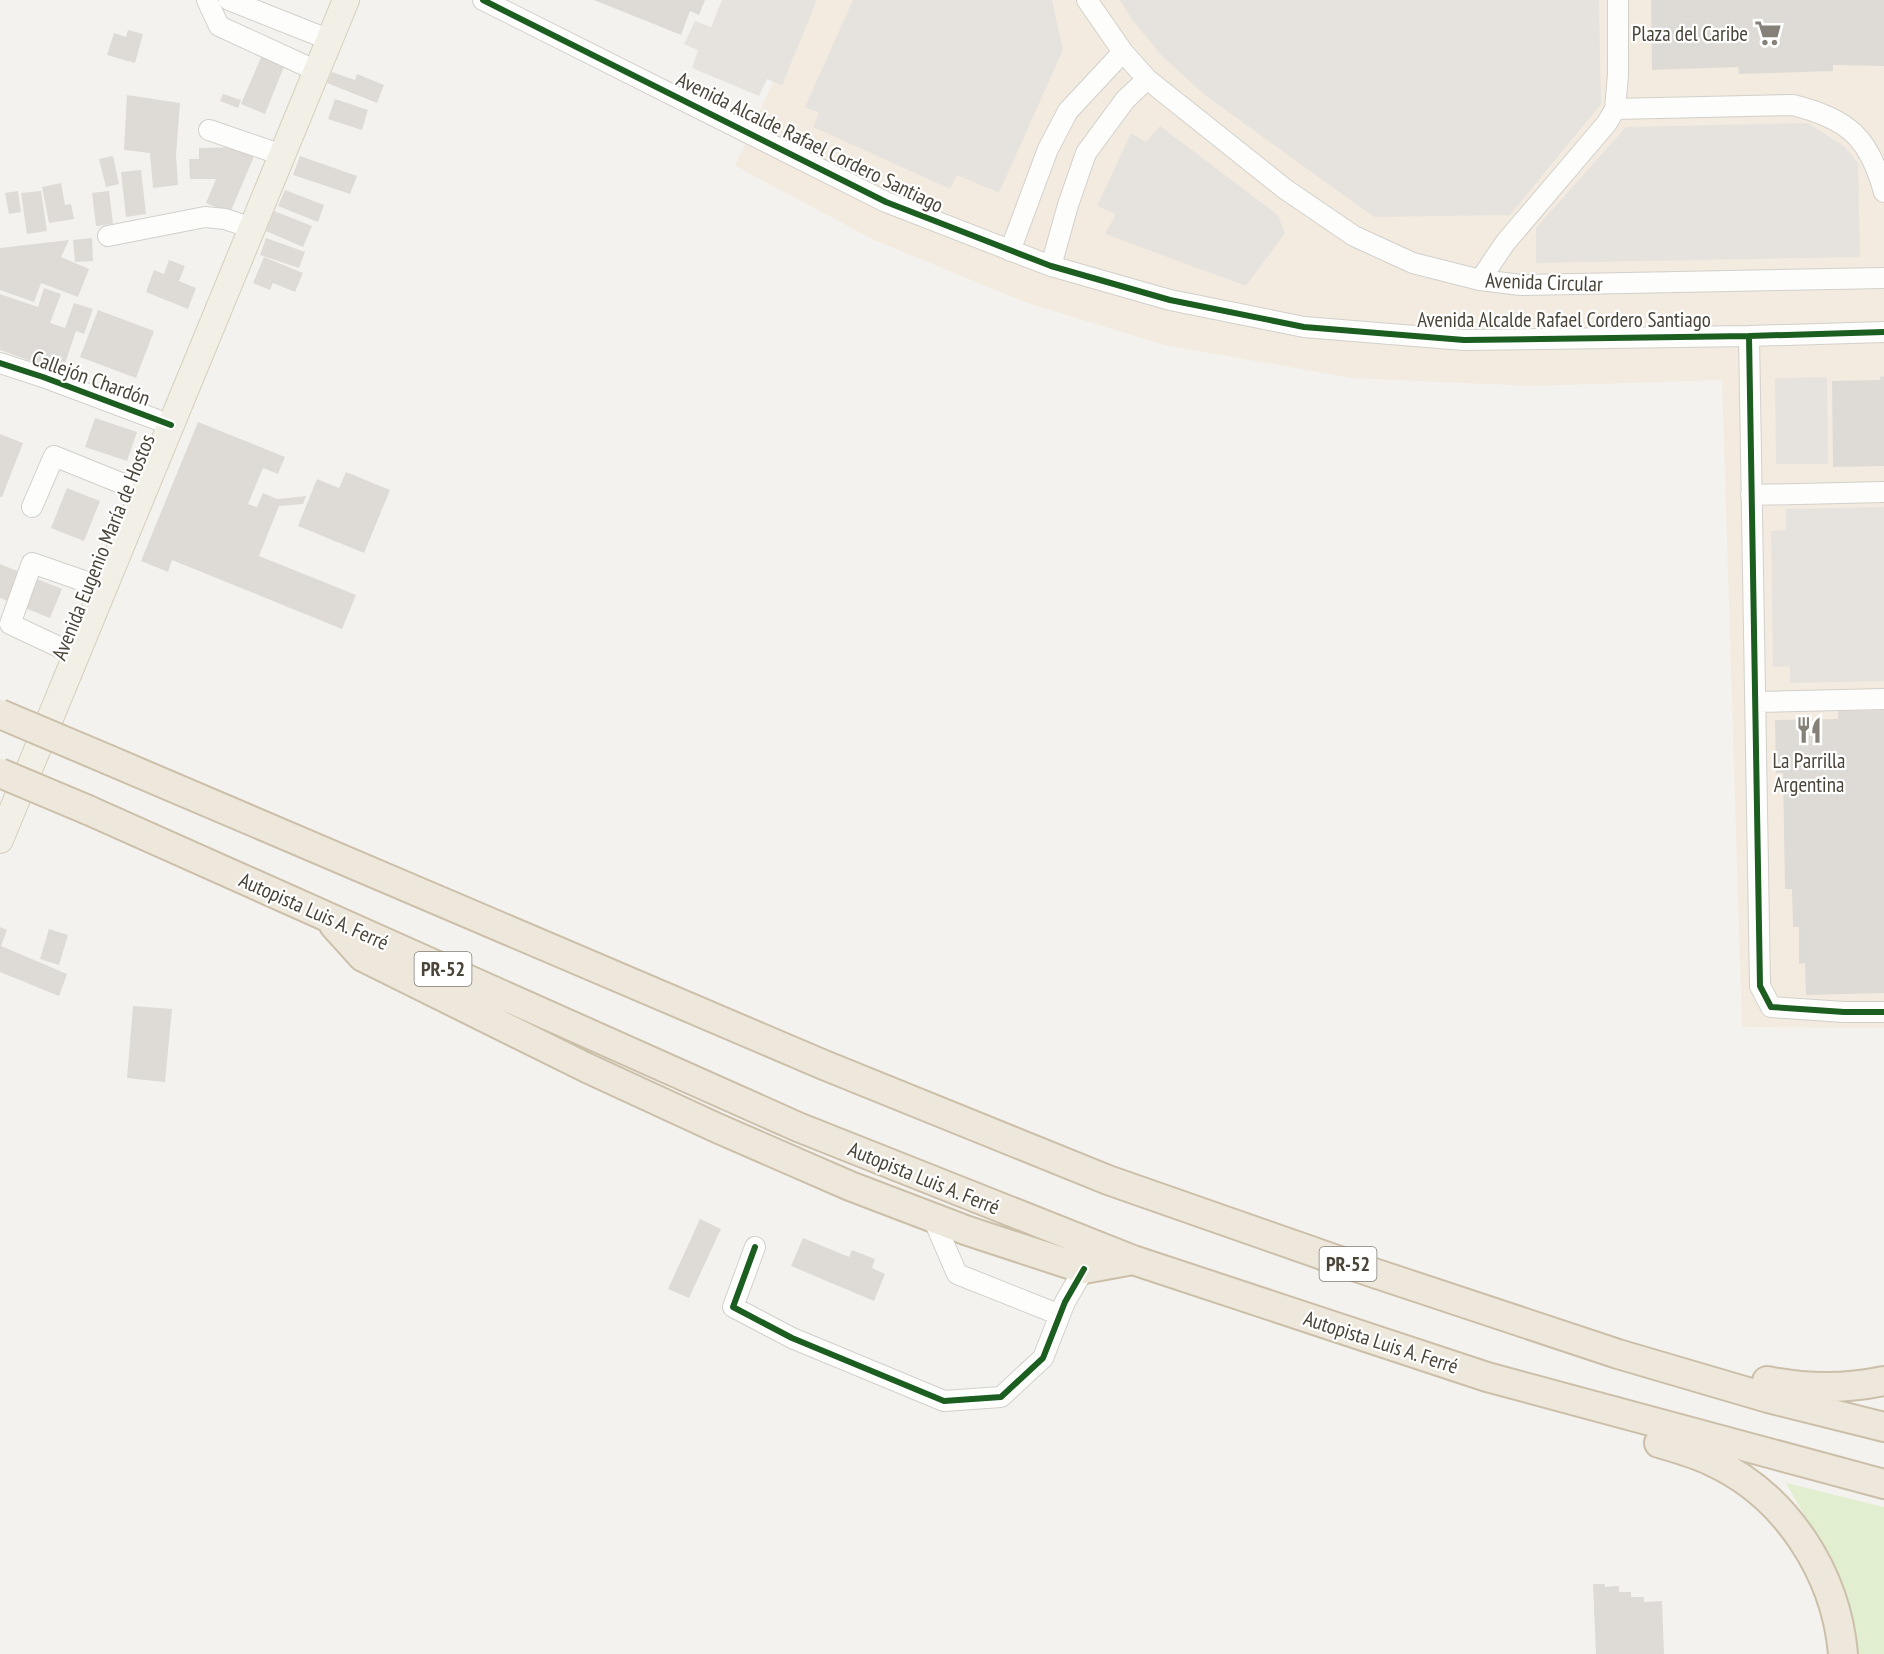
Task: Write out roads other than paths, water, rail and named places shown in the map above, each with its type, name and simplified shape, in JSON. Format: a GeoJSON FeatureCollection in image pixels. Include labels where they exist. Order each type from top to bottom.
{"type":"FeatureCollection","features":[{"type":"Feature","properties":{"kind":"highway","name":"PR-52"},"geometry":{"type":"LineString","coordinates":[[0,714],[824,1065],[1108,1180],[1371,1272],[1618,1354],[1768,1398],[1884,1427]]}},
{"type":"Feature","properties":{"kind":"highway","name":"Autopista Luis A. Ferré"},"geometry":{"type":"LineString","coordinates":[[0,773],[88,810],[798,1127],[1133,1260],[1487,1377],[1884,1484]]}},
{"type":"Feature","properties":{"kind":"highway"},"geometry":{"type":"LineString","coordinates":[[327,917],[363,957],[587,1068],[850,1186],[968,1231],[1084,1269],[1133,1260]]}},
{"type":"Feature","properties":{"kind":"highway"},"geometry":{"type":"LineString","coordinates":[[1618,1354],[1681,1358],[1732,1373],[1790,1386],[1845,1387],[1884,1381]]}},
{"type":"Feature","properties":{"kind":"highway"},"geometry":{"type":"LineString","coordinates":[[1487,1377],[1557,1411],[1712,1461],[1753,1487],[1782,1512],[1808,1549],[1836,1611],[1843,1654]]}},
{"type":"Feature","properties":{"kind":"main road","name":"Avenida Eugenio María de Hostos"},"geometry":{"type":"LineString","coordinates":[[0,840],[346,0]]}},
{"type":"Feature","properties":{"kind":"street"},"geometry":{"type":"LineString","coordinates":[[207,0],[219,26],[318,70]]}},
{"type":"Feature","properties":{"kind":"street"},"geometry":{"type":"LineString","coordinates":[[229,0],[330,40]]}},
{"type":"Feature","properties":{"kind":"street","name":"Avenida Alcalde Rafael Cordero Santiago"},"geometry":{"type":"LineString","coordinates":[[483,0],[886,202],[1051,266],[1170,300],[1304,327],[1464,340],[1884,332]]}},
{"type":"Feature","properties":{"kind":"street","name":"Avenida Circular"},"geometry":{"type":"LineString","coordinates":[[1087,0],[1123,52],[1147,78],[1285,189],[1354,236],[1413,263],[1480,280],[1521,285],[1884,278]]}},
{"type":"Feature","properties":{"kind":"street"},"geometry":{"type":"LineString","coordinates":[[1480,280],[1505,243],[1607,123],[1615,109],[1618,75],[1618,0]]}},
{"type":"Feature","properties":{"kind":"street"},"geometry":{"type":"LineString","coordinates":[[1010,251],[1048,149],[1068,111],[1123,52]]}},
{"type":"Feature","properties":{"kind":"street"},"geometry":{"type":"LineString","coordinates":[[1051,266],[1068,205],[1086,153],[1125,100],[1147,78]]}},
{"type":"Feature","properties":{"kind":"street"},"geometry":{"type":"LineString","coordinates":[[1615,109],[1793,105],[1815,110],[1848,127],[1865,144],[1877,167],[1884,192]]}},
{"type":"Feature","properties":{"kind":"street"},"geometry":{"type":"LineString","coordinates":[[209,130],[282,155]]}},
{"type":"Feature","properties":{"kind":"street"},"geometry":{"type":"LineString","coordinates":[[108,236],[206,217],[225,219],[252,228]]}},
{"type":"Feature","properties":{"kind":"street"},"geometry":{"type":"LineString","coordinates":[[1749,336],[1760,986],[1771,1007],[1884,1012]]}},
{"type":"Feature","properties":{"kind":"street","name":"Callejón Chardón"},"geometry":{"type":"LineString","coordinates":[[0,363],[43,376],[171,425]]}},
{"type":"Feature","properties":{"kind":"street"},"geometry":{"type":"LineString","coordinates":[[32,507],[54,456],[143,492]]}},
{"type":"Feature","properties":{"kind":"street"},"geometry":{"type":"LineString","coordinates":[[1751,495],[1884,492]]}},
{"type":"Feature","properties":{"kind":"street"},"geometry":{"type":"LineString","coordinates":[[76,655],[10,624],[32,563],[104,588]]}},
{"type":"Feature","properties":{"kind":"street"},"geometry":{"type":"LineString","coordinates":[[1755,702],[1884,699]]}},
{"type":"Feature","properties":{"kind":"street"},"geometry":{"type":"LineString","coordinates":[[932,1216],[957,1274],[1060,1315]]}},
{"type":"Feature","properties":{"kind":"street"},"geometry":{"type":"LineString","coordinates":[[755,1247],[733,1307],[792,1338],[944,1401],[1001,1397],[1043,1358],[1065,1302],[1084,1269]]}},
{"type":"Feature","properties":{"kind":"place","name":"Plaza del Caribe"},"geometry":{"type":"Point","coordinates":[1768,33]}},
{"type":"Feature","properties":{"kind":"place","name":"La Parrilla Argentina"},"geometry":{"type":"Point","coordinates":[1809,730]}}]}
